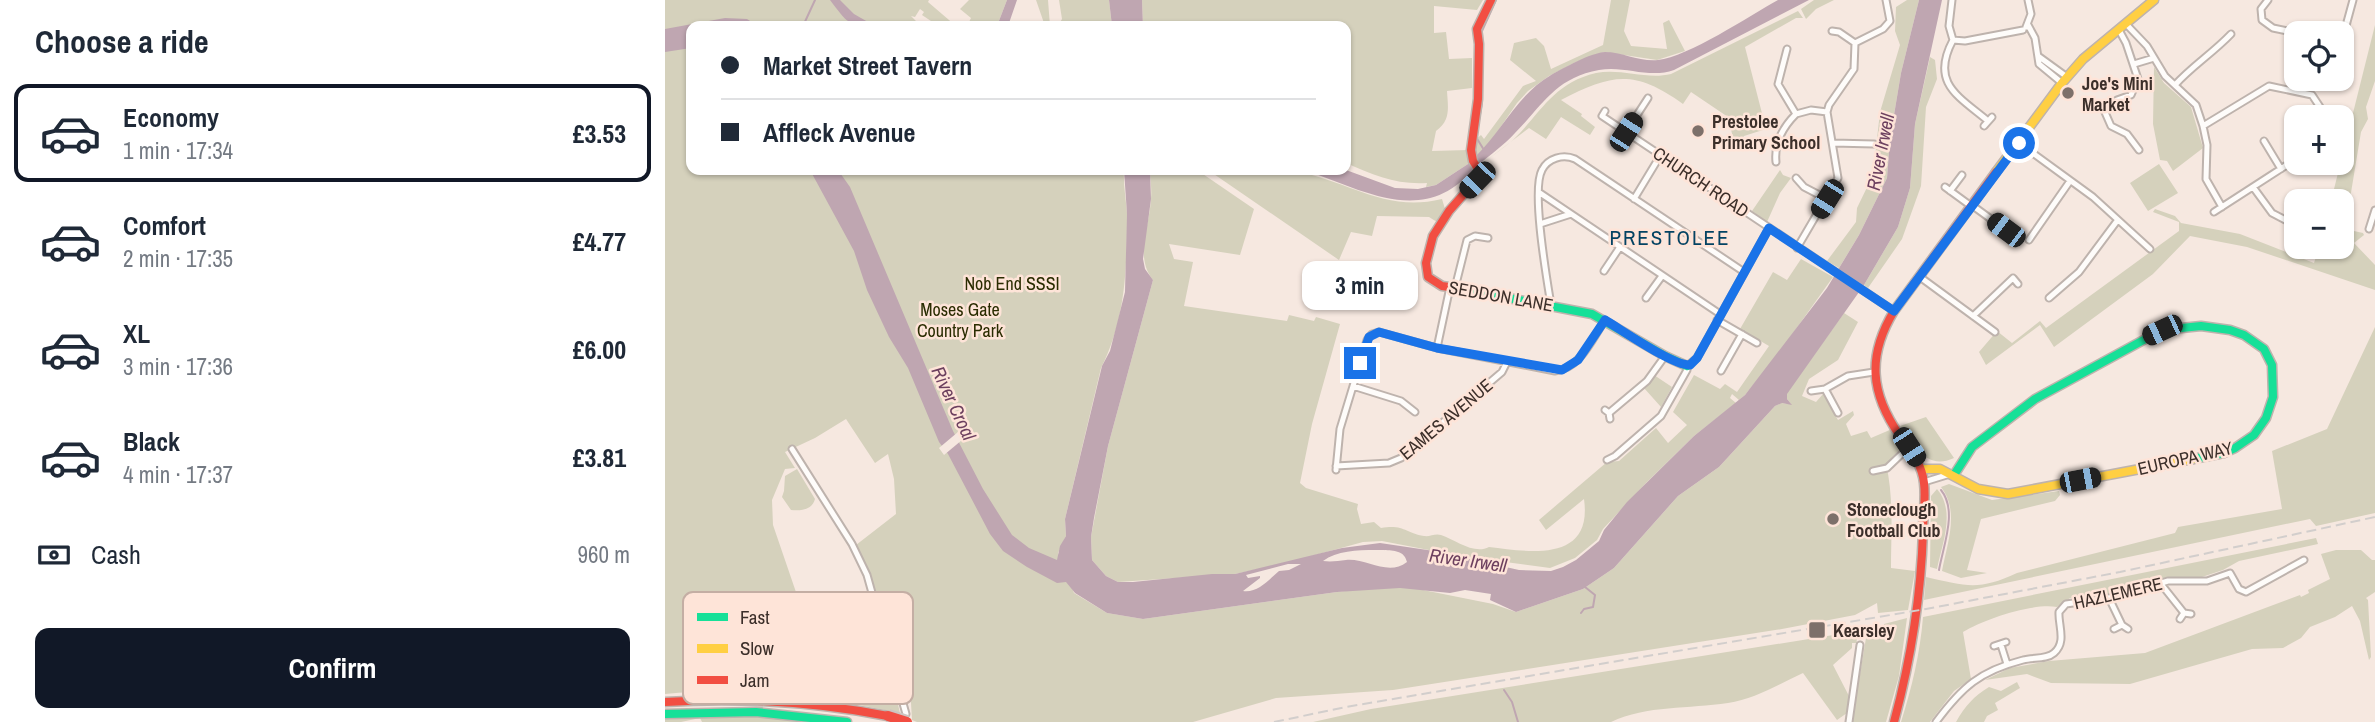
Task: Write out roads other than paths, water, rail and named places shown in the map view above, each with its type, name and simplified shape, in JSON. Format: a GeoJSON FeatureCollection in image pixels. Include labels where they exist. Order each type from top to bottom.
{"type":"FeatureCollection","features":[{"type":"Feature","properties":{"kind":"main road","name":"SEDDON LANE"},"geometry":{"type":"LineString","coordinates":[[1491,0],[1477,29],[1479,71],[1471,150],[1476,164],[1477,180],[1443,220],[1427,256],[1428,277],[1441,286],[1583,311],[1605,320],[1687,366]]}},
{"type":"Feature","properties":{"kind":"main road"},"geometry":{"type":"LineString","coordinates":[[1893,722],[1909,669],[1917,629],[1923,569],[1924,482],[1921,469],[1909,447],[1884,411],[1874,372],[1879,336],[1894,311],[2064,80],[2083,59],[2154,0]]}},
{"type":"Feature","properties":{"kind":"main road","name":"EUROPA WAY"},"geometry":{"type":"LineString","coordinates":[[1921,469],[1940,469],[1978,489],[2008,494],[2224,453],[2252,438],[2264,424],[2273,400],[2274,374],[2271,362],[2258,343],[2242,334],[2192,325],[2162,330],[2035,399],[1972,447],[1952,474]]}},
{"type":"Feature","properties":{"kind":"main road"},"geometry":{"type":"LineString","coordinates":[[665,702],[683,700]]}},
{"type":"Feature","properties":{"kind":"main road"},"geometry":{"type":"LineString","coordinates":[[818,704],[907,718]]}},
{"type":"Feature","properties":{"kind":"main road"},"geometry":{"type":"LineString","coordinates":[[665,714],[714,709],[783,712],[847,722]]}},
{"type":"Feature","properties":{"kind":"street"},"geometry":{"type":"LineString","coordinates":[[1856,43],[1888,25],[1891,17],[1886,0]]}},
{"type":"Feature","properties":{"kind":"street"},"geometry":{"type":"LineString","coordinates":[[1952,0],[1949,26],[1953,40],[1945,55],[1943,68],[1946,83],[1952,92],[1988,121]]}},
{"type":"Feature","properties":{"kind":"street"},"geometry":{"type":"LineString","coordinates":[[2025,27],[2031,14],[2028,0]]}},
{"type":"Feature","properties":{"kind":"street"},"geometry":{"type":"LineString","coordinates":[[2268,0],[2261,9],[2262,20],[2273,28],[2284,30]]}},
{"type":"Feature","properties":{"kind":"street"},"geometry":{"type":"LineString","coordinates":[[2348,21],[2353,0]]}},
{"type":"Feature","properties":{"kind":"street"},"geometry":{"type":"LineString","coordinates":[[1953,40],[1965,41],[2025,27]]}},
{"type":"Feature","properties":{"kind":"street"},"geometry":{"type":"LineString","coordinates":[[2025,27],[2035,42],[2039,64],[2064,80]]}},
{"type":"Feature","properties":{"kind":"street"},"geometry":{"type":"LineString","coordinates":[[2123,27],[2147,46],[2165,76],[2196,105],[2207,152],[2206,179],[2222,207]]}},
{"type":"Feature","properties":{"kind":"street"},"geometry":{"type":"LineString","coordinates":[[2123,27],[2138,79],[2134,92],[2104,110],[2111,126],[2127,134],[2139,150]]}},
{"type":"Feature","properties":{"kind":"street"},"geometry":{"type":"LineString","coordinates":[[1832,32],[1839,32],[1856,43]]}},
{"type":"Feature","properties":{"kind":"street"},"geometry":{"type":"LineString","coordinates":[[2175,85],[2231,34]]}},
{"type":"Feature","properties":{"kind":"street"},"geometry":{"type":"LineString","coordinates":[[1797,248],[1838,178],[1827,112],[1831,100],[1854,69],[1856,43]]}},
{"type":"Feature","properties":{"kind":"street"},"geometry":{"type":"LineString","coordinates":[[1787,49],[1778,84],[1795,114]]}},
{"type":"Feature","properties":{"kind":"street"},"geometry":{"type":"LineString","coordinates":[[1776,54],[1785,57]]}},
{"type":"Feature","properties":{"kind":"street"},"geometry":{"type":"LineString","coordinates":[[2134,64],[2154,58]]}},
{"type":"Feature","properties":{"kind":"street"},"geometry":{"type":"LineString","coordinates":[[2203,126],[2269,86],[2312,95],[2319,105]]}},
{"type":"Feature","properties":{"kind":"street"},"geometry":{"type":"LineString","coordinates":[[1626,132],[1640,105],[1648,98]]}},
{"type":"Feature","properties":{"kind":"street"},"geometry":{"type":"LineString","coordinates":[[1776,162],[1772,154],[1795,114],[1811,110],[1827,112]]}},
{"type":"Feature","properties":{"kind":"street","name":"CHURCH ROAD"},"geometry":{"type":"LineString","coordinates":[[1605,111],[1602,116],[1894,311]]}},
{"type":"Feature","properties":{"kind":"street"},"geometry":{"type":"LineString","coordinates":[[1863,134],[1863,143]]}},
{"type":"Feature","properties":{"kind":"street"},"geometry":{"type":"LineString","coordinates":[[2275,142],[2265,144],[2281,169]]}},
{"type":"Feature","properties":{"kind":"street"},"geometry":{"type":"LineString","coordinates":[[2019,143],[2093,197],[2150,249]]}},
{"type":"Feature","properties":{"kind":"street"},"geometry":{"type":"LineString","coordinates":[[1833,144],[1874,144]]}},
{"type":"Feature","properties":{"kind":"street"},"geometry":{"type":"LineString","coordinates":[[1552,305],[1540,224],[1539,177],[1547,163],[1561,156],[1568,156],[1744,272]]}},
{"type":"Feature","properties":{"kind":"street"},"geometry":{"type":"LineString","coordinates":[[1634,199],[1660,156]]}},
{"type":"Feature","properties":{"kind":"street"},"geometry":{"type":"LineString","coordinates":[[2214,212],[2284,167]]}},
{"type":"Feature","properties":{"kind":"street"},"geometry":{"type":"LineString","coordinates":[[1962,175],[1947,189],[2006,230]]}},
{"type":"Feature","properties":{"kind":"street"},"geometry":{"type":"LineString","coordinates":[[1795,178],[1827,199]]}},
{"type":"Feature","properties":{"kind":"street"},"geometry":{"type":"LineString","coordinates":[[2029,240],[2070,181]]}},
{"type":"Feature","properties":{"kind":"street"},"geometry":{"type":"LineString","coordinates":[[2253,187],[2272,214],[2284,220]]}},
{"type":"Feature","properties":{"kind":"street"},"geometry":{"type":"LineString","coordinates":[[1539,192],[1757,343]]}},
{"type":"Feature","properties":{"kind":"street"},"geometry":{"type":"LineString","coordinates":[[2369,229],[2375,210]]}},
{"type":"Feature","properties":{"kind":"street"},"geometry":{"type":"LineString","coordinates":[[1540,224],[1571,215]]}},
{"type":"Feature","properties":{"kind":"street"},"geometry":{"type":"LineString","coordinates":[[2048,298],[2079,272],[2117,221]]}},
{"type":"Feature","properties":{"kind":"street"},"geometry":{"type":"LineString","coordinates":[[2029,225],[2036,230]]}},
{"type":"Feature","properties":{"kind":"street"},"geometry":{"type":"LineString","coordinates":[[1607,460],[1661,416],[1688,370],[1687,366],[1697,358],[1769,228]]}},
{"type":"Feature","properties":{"kind":"street"},"geometry":{"type":"LineString","coordinates":[[1437,348],[1467,240],[1475,236],[1488,238]]}},
{"type":"Feature","properties":{"kind":"street"},"geometry":{"type":"LineString","coordinates":[[1604,271],[1621,247]]}},
{"type":"Feature","properties":{"kind":"street"},"geometry":{"type":"LineString","coordinates":[[1646,298],[1662,276]]}},
{"type":"Feature","properties":{"kind":"street"},"geometry":{"type":"LineString","coordinates":[[1920,277],[1995,332]]}},
{"type":"Feature","properties":{"kind":"street"},"geometry":{"type":"LineString","coordinates":[[1973,316],[2013,278],[2018,284]]}},
{"type":"Feature","properties":{"kind":"street"},"geometry":{"type":"LineString","coordinates":[[1411,411],[1401,401],[1353,386],[1367,340],[1372,334],[1379,332],[1437,348],[1555,371],[1567,369],[1578,360],[1605,320]]}},
{"type":"Feature","properties":{"kind":"street"},"geometry":{"type":"LineString","coordinates":[[1721,371],[1742,334]]}},
{"type":"Feature","properties":{"kind":"street"},"geometry":{"type":"LineString","coordinates":[[1608,414],[1647,381],[1665,356]]}},
{"type":"Feature","properties":{"kind":"street","name":"EAMES AVENUE"},"geometry":{"type":"LineString","coordinates":[[1353,386],[1340,429],[1336,468],[1389,463],[1401,458],[1502,372],[1507,362]]}},
{"type":"Feature","properties":{"kind":"street"},"geometry":{"type":"LineString","coordinates":[[1811,391],[1825,388],[1848,376],[1874,372]]}},
{"type":"Feature","properties":{"kind":"street"},"geometry":{"type":"LineString","coordinates":[[1825,388],[1838,413]]}},
{"type":"Feature","properties":{"kind":"street"},"geometry":{"type":"LineString","coordinates":[[1873,471],[1887,468],[1909,447]]}},
{"type":"Feature","properties":{"kind":"street"},"geometry":{"type":"LineString","coordinates":[[792,449],[852,544],[872,592]]}},
{"type":"Feature","properties":{"kind":"street"},"geometry":{"type":"LineString","coordinates":[[1924,482],[1952,474]]}},
{"type":"Feature","properties":{"kind":"street","name":"HAZLEMERE"},"geometry":{"type":"LineString","coordinates":[[1936,722],[1968,684],[2007,664],[2055,653],[2062,636],[2059,615],[2063,606],[2135,593],[2168,581],[2207,581],[2230,573],[2239,589],[2246,592],[2304,560]]}},
{"type":"Feature","properties":{"kind":"street"},"geometry":{"type":"LineString","coordinates":[[2267,572],[2271,578]]}},
{"type":"Feature","properties":{"kind":"street"},"geometry":{"type":"LineString","coordinates":[[2161,584],[2185,615]]}},
{"type":"Feature","properties":{"kind":"street"},"geometry":{"type":"LineString","coordinates":[[2109,598],[2125,627],[2114,629]]}},
{"type":"Feature","properties":{"kind":"street"},"geometry":{"type":"LineString","coordinates":[[2000,644],[2007,664]]}},
{"type":"Feature","properties":{"kind":"street"},"geometry":{"type":"LineString","coordinates":[[1849,722],[1860,645]]}},
{"type":"Feature","properties":{"kind":"water"},"geometry":{"type":"Polygon","coordinates":[[[830,0],[840,0],[854,14],[866,21],[848,21],[830,0]]]}},
{"type":"Feature","properties":{"kind":"water"},"geometry":{"type":"Polygon","coordinates":[[[1007,0],[1017,0],[1010,21],[999,21],[1007,0]]]}},
{"type":"Feature","properties":{"kind":"water"},"geometry":{"type":"Polygon","coordinates":[[[1109,0],[1142,0],[1143,21],[1111,21],[1109,0]]]}},
{"type":"Feature","properties":{"kind":"water"},"geometry":{"type":"Polygon","coordinates":[[[1778,0],[1809,0],[1674,70],[1655,73],[1608,69],[1571,79],[1551,94],[1511,137],[1478,165],[1475,157],[1519,103],[1551,75],[1585,58],[1605,52],[1651,60],[1671,57],[1702,44],[1778,0]]]}},
{"type":"Feature","properties":{"kind":"water","name":"River Irwell"},"geometry":{"type":"Polygon","coordinates":[[[1919,0],[1942,0],[1915,124],[1910,188],[1898,227],[1864,285],[1787,394],[1792,405],[1782,403],[1775,406],[1719,467],[1678,496],[1614,568],[1583,589],[1516,612],[1490,600],[1491,594],[1465,590],[1450,593],[1400,588],[1337,592],[1143,619],[1107,613],[1075,593],[1066,582],[1057,583],[1027,567],[1003,551],[990,534],[939,442],[908,368],[889,337],[867,290],[854,251],[813,175],[842,175],[850,187],[953,431],[983,489],[1012,535],[1029,548],[1057,560],[1060,546],[1066,536],[1065,519],[1102,366],[1110,351],[1125,292],[1127,214],[1124,175],[1150,175],[1151,199],[1143,259],[1145,269],[1153,280],[1108,446],[1091,537],[1092,560],[1106,576],[1118,582],[1133,582],[1235,574],[1342,548],[1380,543],[1434,551],[1519,570],[1551,571],[1576,560],[1599,541],[1604,530],[1627,502],[1694,436],[1745,395],[1827,288],[1859,235],[1887,178],[1890,139],[1901,73],[1919,0]],[[1344,552],[1323,561],[1354,560],[1392,568],[1407,562],[1401,553],[1344,552]],[[1288,564],[1246,575],[1248,578],[1260,578],[1243,591],[1258,588],[1279,571],[1301,564],[1288,564]]]}},
{"type":"Feature","properties":{"kind":"water"},"geometry":{"type":"Polygon","coordinates":[[[725,18],[750,21],[709,21],[725,18]]]}},
{"type":"Feature","properties":{"kind":"water"},"geometry":{"type":"Polygon","coordinates":[[[686,25],[686,49],[665,52],[665,29],[686,25]]]}},
{"type":"Feature","properties":{"kind":"water"},"geometry":{"type":"Polygon","coordinates":[[[1471,162],[1475,167],[1456,186],[1436,196],[1415,200],[1372,194],[1318,175],[1351,175],[1351,172],[1395,188],[1418,189],[1436,185],[1471,162]]]}},
{"type":"Feature","properties":{"kind":"waterway"},"geometry":{"type":"LineString","coordinates":[[805,21],[815,0]]}},
{"type":"Feature","properties":{"kind":"waterway"},"geometry":{"type":"LineString","coordinates":[[1483,55],[1482,31],[1496,0]]}},
{"type":"Feature","properties":{"kind":"waterway"},"geometry":{"type":"LineString","coordinates":[[1477,132],[1482,103]]}},
{"type":"Feature","properties":{"kind":"waterway"},"geometry":{"type":"LineString","coordinates":[[1476,137],[1484,150]]}},
{"type":"Feature","properties":{"kind":"waterway"},"geometry":{"type":"LineString","coordinates":[[1939,570],[1949,518],[1946,498],[1941,490]]}},
{"type":"Feature","properties":{"kind":"waterway"},"geometry":{"type":"LineString","coordinates":[[1581,613],[1584,609],[1593,607],[1595,595],[1585,587]]}},
{"type":"Feature","properties":{"kind":"waterway"},"geometry":{"type":"LineString","coordinates":[[1504,690],[1512,702],[1518,722]]}},
{"type":"Feature","properties":{"kind":"railway"},"geometry":{"type":"LineString","coordinates":[[1274,722],[1346,707],[1926,609],[2120,572],[2375,517]]}},
{"type":"Feature","properties":{"kind":"place","name":"Joe's Mini Market"},"geometry":{"type":"Point","coordinates":[2068,93]}},
{"type":"Feature","properties":{"kind":"place","name":"Prestolee Primary School"},"geometry":{"type":"Point","coordinates":[1698,131]}},
{"type":"Feature","properties":{"kind":"place","name":"Stoneclough Football Club"},"geometry":{"type":"Point","coordinates":[1833,519]}},
{"type":"Feature","properties":{"kind":"place","name":"Kearsley"},"geometry":{"type":"Point","coordinates":[1817,630]}},
{"type":"Feature","properties":{"kind":"district","name":"PRESTOLEE"},"geometry":{"type":"Point","coordinates":[1670,237]}},
{"type":"Feature","properties":{"kind":"park label","name":"Nob End SSSI"},"geometry":{"type":"Point","coordinates":[1012,283]}},
{"type":"Feature","properties":{"kind":"park label","name":"Moses Gate Country Park"},"geometry":{"type":"Point","coordinates":[960,319]}},
{"type":"Feature","properties":{"kind":"water label","name":"River Croal"},"geometry":{"type":"Point","coordinates":[954,403]}}]}
